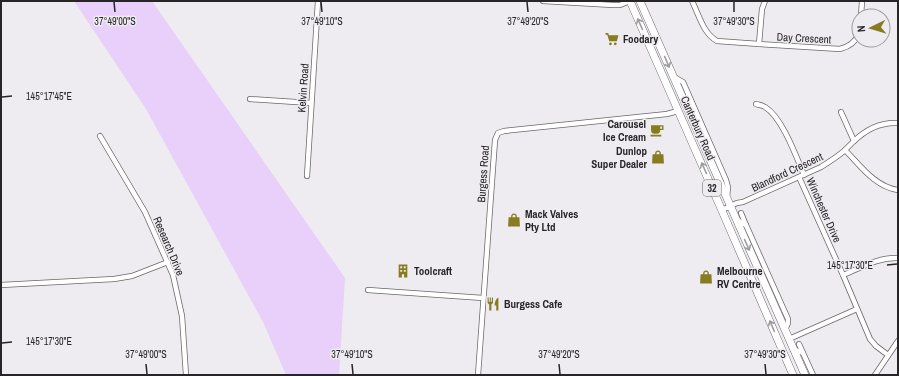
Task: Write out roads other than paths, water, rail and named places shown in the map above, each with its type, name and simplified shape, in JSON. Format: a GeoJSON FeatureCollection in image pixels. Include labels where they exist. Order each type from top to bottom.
{"type":"FeatureCollection","features":[{"type":"Feature","properties":{"kind":"main road","name":"Canterbury Road"},"geometry":{"type":"LineString","coordinates":[[630,1],[793,375]]}},
{"type":"Feature","properties":{"kind":"main road","name":"Canterbury Road"},"geometry":{"type":"LineString","coordinates":[[640,1],[789,339],[796,346],[805,375]]}},
{"type":"Feature","properties":{"kind":"main road"},"geometry":{"type":"LineString","coordinates":[[779,343],[789,339]]}},
{"type":"Feature","properties":{"kind":"street","name":"Kelvin Road"},"geometry":{"type":"LineString","coordinates":[[307,176],[318,1]]}},
{"type":"Feature","properties":{"kind":"street"},"geometry":{"type":"LineString","coordinates":[[543,1],[620,5],[630,1]]}},
{"type":"Feature","properties":{"kind":"street","name":"Day Crescent"},"geometry":{"type":"LineString","coordinates":[[692,1],[704,26],[713,38],[717,40],[840,49],[851,44]]}},
{"type":"Feature","properties":{"kind":"street"},"geometry":{"type":"LineString","coordinates":[[759,44],[762,10],[765,1]]}},
{"type":"Feature","properties":{"kind":"street"},"geometry":{"type":"LineString","coordinates":[[250,99],[311,103]]}},
{"type":"Feature","properties":{"kind":"street","name":"Winchester Drive"},"geometry":{"type":"LineString","coordinates":[[756,104],[765,107],[773,114],[783,128],[801,176],[870,339],[876,346],[888,355]]}},
{"type":"Feature","properties":{"kind":"street","name":"Burgess Road"},"geometry":{"type":"LineString","coordinates":[[478,375],[495,140],[498,133],[504,131],[668,114],[678,110]]}},
{"type":"Feature","properties":{"kind":"street"},"geometry":{"type":"LineString","coordinates":[[841,112],[854,141]]}},
{"type":"Feature","properties":{"kind":"street","name":"Blandford Crescent"},"geometry":{"type":"LineString","coordinates":[[723,212],[821,167],[845,150],[868,130],[874,127],[898,122]]}},
{"type":"Feature","properties":{"kind":"street","name":"Research Drive"},"geometry":{"type":"LineString","coordinates":[[100,136],[145,212],[173,275],[179,296],[182,316],[186,375]]}},
{"type":"Feature","properties":{"kind":"street"},"geometry":{"type":"LineString","coordinates":[[845,150],[874,179],[885,186],[898,190]]}},
{"type":"Feature","properties":{"kind":"street","name":"Canterbury Road"},"geometry":{"type":"LineString","coordinates":[[741,213],[788,319],[785,330]]}},
{"type":"Feature","properties":{"kind":"street"},"geometry":{"type":"LineString","coordinates":[[736,219],[746,225]]}},
{"type":"Feature","properties":{"kind":"street"},"geometry":{"type":"LineString","coordinates":[[843,275],[881,260],[898,258]]}},
{"type":"Feature","properties":{"kind":"street"},"geometry":{"type":"LineString","coordinates":[[1,285],[114,279],[132,276],[168,262]]}},
{"type":"Feature","properties":{"kind":"street"},"geometry":{"type":"LineString","coordinates":[[368,290],[483,298]]}},
{"type":"Feature","properties":{"kind":"street"},"geometry":{"type":"LineString","coordinates":[[789,339],[857,309]]}},
{"type":"Feature","properties":{"kind":"street"},"geometry":{"type":"LineString","coordinates":[[875,375],[898,341]]}},
{"type":"Feature","properties":{"kind":"street"},"geometry":{"type":"LineString","coordinates":[[796,346],[803,353],[812,375]]}},
{"type":"Feature","properties":{"kind":"place","name":"Foodary"},"geometry":{"type":"Point","coordinates":[612,39]}},
{"type":"Feature","properties":{"kind":"place","name":"Carousel Ice Cream"},"geometry":{"type":"Point","coordinates":[657,130]}},
{"type":"Feature","properties":{"kind":"place","name":"Dunlop Super Dealer"},"geometry":{"type":"Point","coordinates":[658,157]}},
{"type":"Feature","properties":{"kind":"place","name":"Mack Valves Pty Ltd"},"geometry":{"type":"Point","coordinates":[514,220]}},
{"type":"Feature","properties":{"kind":"place","name":"Toolcraft"},"geometry":{"type":"Point","coordinates":[403,271]}},
{"type":"Feature","properties":{"kind":"place","name":"Melbourne RV Centre"},"geometry":{"type":"Point","coordinates":[706,277]}},
{"type":"Feature","properties":{"kind":"place","name":"Burgess Cafe"},"geometry":{"type":"Point","coordinates":[493,304]}}]}
